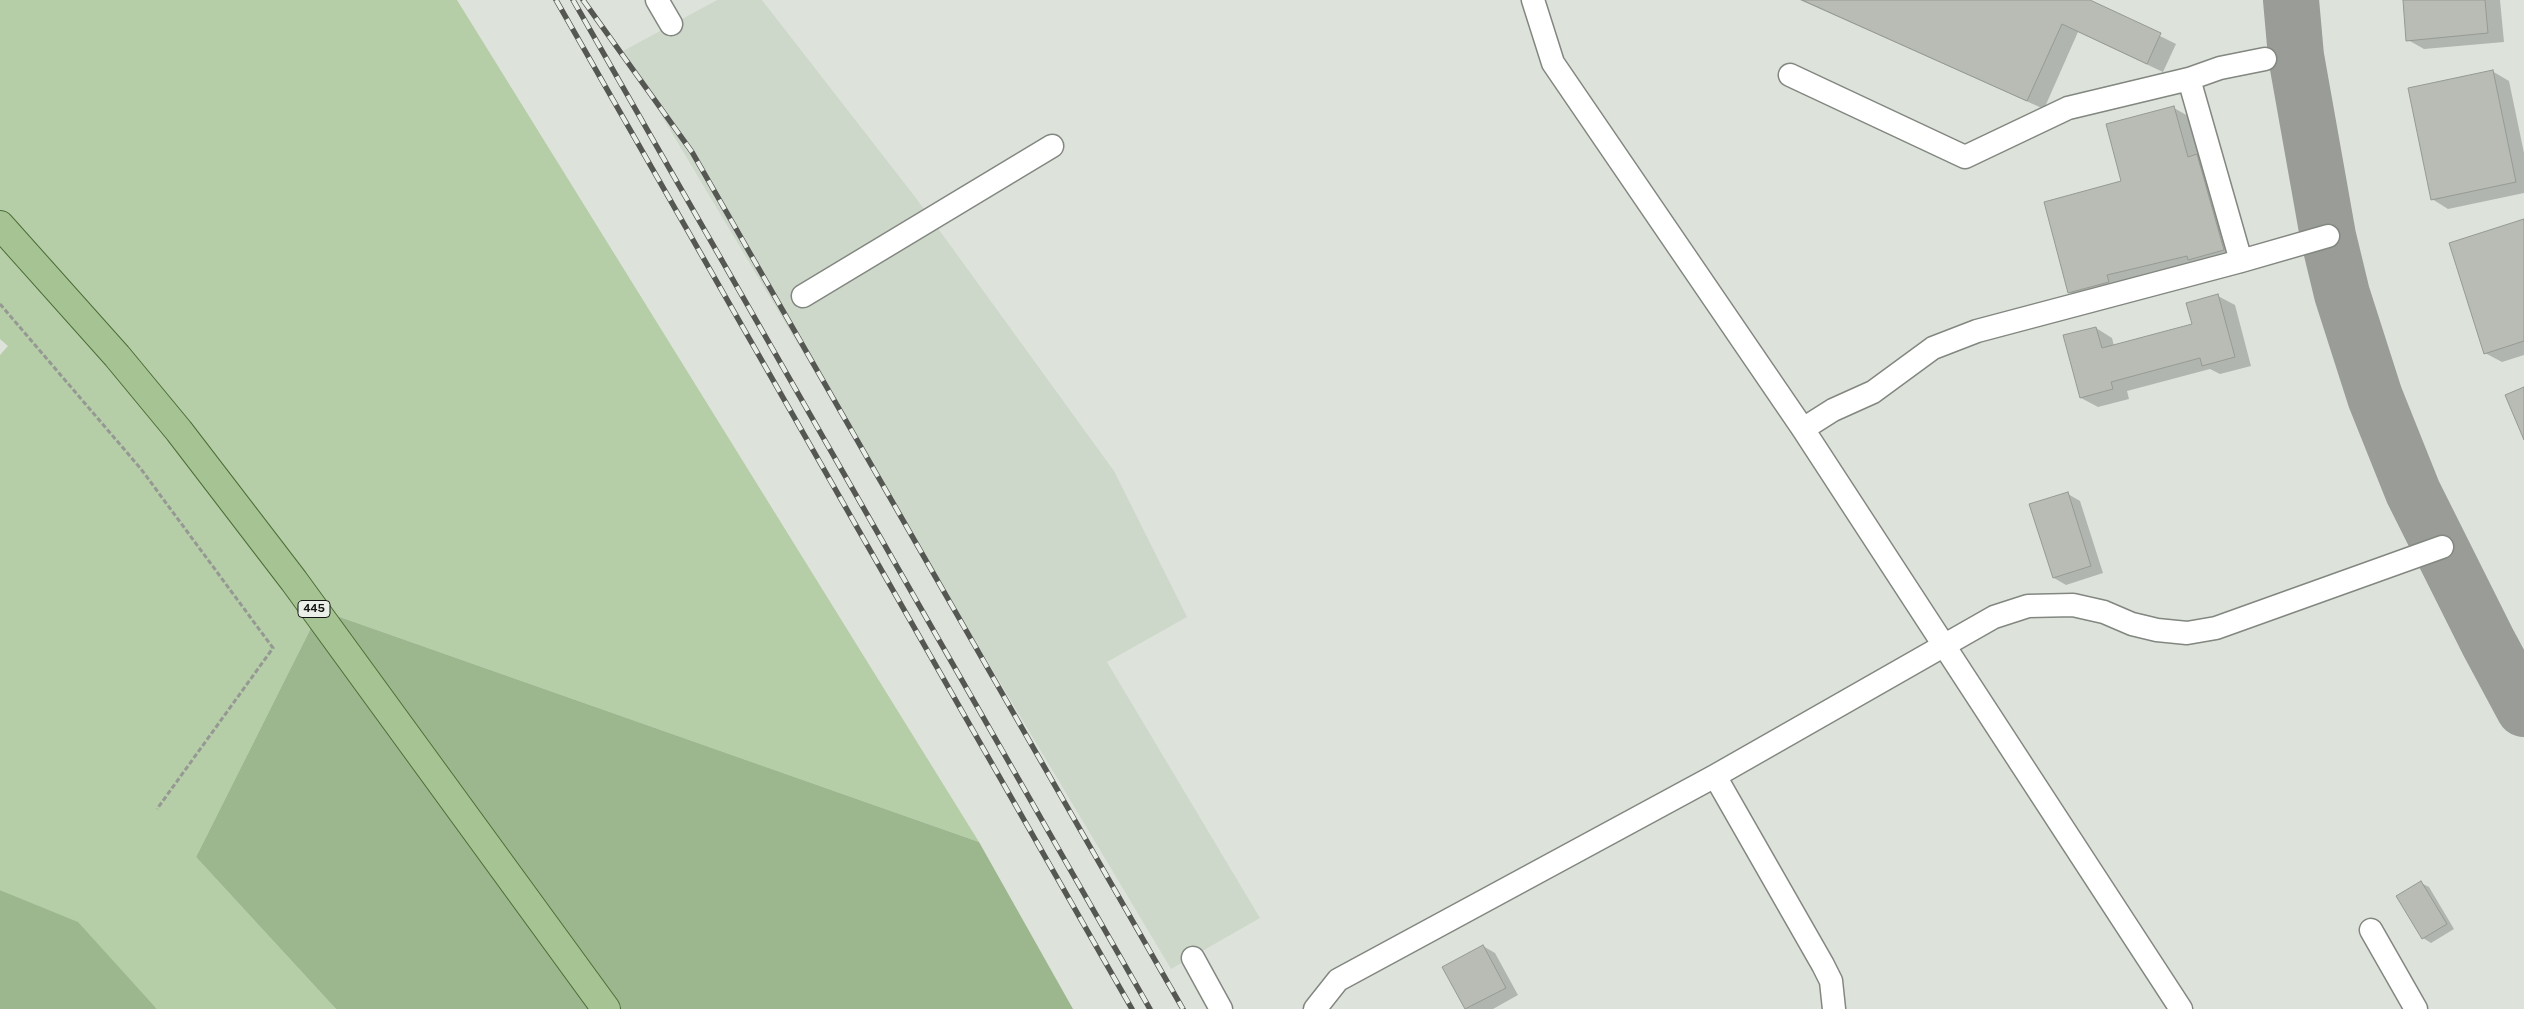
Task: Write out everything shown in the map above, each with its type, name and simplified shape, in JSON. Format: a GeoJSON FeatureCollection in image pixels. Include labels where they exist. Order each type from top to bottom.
{"type":"FeatureCollection","features":[{"type":"Feature","properties":{"kind":"main road","name":"445"},"geometry":{"type":"LineString","coordinates":[[0,225],[117,356],[179,431],[294,581],[606,1009]]}},
{"type":"Feature","properties":{"kind":"lane"},"geometry":{"type":"LineString","coordinates":[[657,0],[670,24]]}},
{"type":"Feature","properties":{"kind":"lane"},"geometry":{"type":"LineString","coordinates":[[1533,0],[1553,63],[1803,429],[2181,1009]]}},
{"type":"Feature","properties":{"kind":"lane"},"geometry":{"type":"LineString","coordinates":[[1790,75],[1964,157],[2068,108],[2189,79],[2220,68],[2265,59]]}},
{"type":"Feature","properties":{"kind":"lane"},"geometry":{"type":"LineString","coordinates":[[2189,79],[2241,262]]}},
{"type":"Feature","properties":{"kind":"lane"},"geometry":{"type":"LineString","coordinates":[[803,296],[1052,146]]}},
{"type":"Feature","properties":{"kind":"lane"},"geometry":{"type":"LineString","coordinates":[[1803,429],[1833,410],[1873,392],[1933,348],[1977,331],[2241,262],[2328,236]]}},
{"type":"Feature","properties":{"kind":"lane"},"geometry":{"type":"LineString","coordinates":[[1315,1009],[1338,980],[1715,776],[1994,617],[2028,606],[2072,605],[2104,612],[2132,624],[2157,630],[2187,633],[2216,628],[2442,547]]}},
{"type":"Feature","properties":{"kind":"lane"},"geometry":{"type":"LineString","coordinates":[[1715,776],[1823,965],[1831,981],[1834,1009]]}},
{"type":"Feature","properties":{"kind":"lane"},"geometry":{"type":"LineString","coordinates":[[2371,930],[2416,1009]]}},
{"type":"Feature","properties":{"kind":"lane"},"geometry":{"type":"LineString","coordinates":[[1192,958],[1221,1009]]}},
{"type":"Feature","properties":{"kind":"path"},"geometry":{"type":"LineString","coordinates":[[0,304],[141,469],[272,648],[157,809]]}},
{"type":"Feature","properties":{"kind":"shaded area"},"geometry":{"type":"Polygon","coordinates":[[[717,0],[762,0],[916,198],[1114,471],[1187,617],[1107,662],[1260,918],[1171,969],[623,51],[717,0]]]}},
{"type":"Feature","properties":{"kind":"green space"},"geometry":{"type":"Polygon","coordinates":[[[0,0],[457,0],[979,842],[320,610],[196,857],[336,1009],[157,1009],[77,922],[0,890],[0,355],[8,346],[0,339],[0,0]]]}},
{"type":"Feature","properties":{"kind":"green space"},"geometry":{"type":"Polygon","coordinates":[[[320,610],[979,842],[1073,1009],[336,1009],[196,857],[320,610]]]}},
{"type":"Feature","properties":{"kind":"green space"},"geometry":{"type":"Polygon","coordinates":[[[0,890],[78,922],[157,1009],[0,1009],[0,890]]]}},
{"type":"Feature","properties":{"kind":"building"},"geometry":{"type":"Polygon","coordinates":[[[1802,0],[2090,0],[2161,33],[2147,64],[2062,24],[2027,101],[1802,0]]]}},
{"type":"Feature","properties":{"kind":"building"},"geometry":{"type":"Polygon","coordinates":[[[2403,0],[2485,0],[2488,33],[2406,41],[2403,0]]]}},
{"type":"Feature","properties":{"kind":"building"},"geometry":{"type":"Polygon","coordinates":[[[2493,70],[2516,182],[2431,200],[2408,88],[2493,70]]]}},
{"type":"Feature","properties":{"kind":"building"},"geometry":{"type":"Polygon","coordinates":[[[2174,106],[2188,157],[2197,154],[2224,250],[2188,260],[2187,256],[2107,275],[2109,282],[2068,293],[2044,202],[2121,181],[2106,124],[2174,106]]]}},
{"type":"Feature","properties":{"kind":"building"},"geometry":{"type":"Polygon","coordinates":[[[2524,219],[2524,341],[2484,354],[2449,243],[2524,219]]]}},
{"type":"Feature","properties":{"kind":"building"},"geometry":{"type":"Polygon","coordinates":[[[2218,294],[2235,357],[2202,366],[2200,358],[2111,382],[2113,389],[2080,398],[2063,335],[2096,327],[2102,348],[2192,324],[2186,303],[2218,294]]]}},
{"type":"Feature","properties":{"kind":"building"},"geometry":{"type":"Polygon","coordinates":[[[2524,387],[2524,440],[2505,395],[2524,387]]]}},
{"type":"Feature","properties":{"kind":"building"},"geometry":{"type":"Polygon","coordinates":[[[2068,492],[2091,566],[2053,578],[2029,504],[2068,492]]]}},
{"type":"Feature","properties":{"kind":"building"},"geometry":{"type":"Polygon","coordinates":[[[2421,881],[2447,924],[2422,939],[2396,896],[2421,881]]]}},
{"type":"Feature","properties":{"kind":"building"},"geometry":{"type":"Polygon","coordinates":[[[1483,945],[1506,988],[1465,1009],[1442,967],[1483,945]]]}},
{"type":"Feature","properties":{"kind":"taxiway"},"geometry":{"type":"LineString","coordinates":[[2291,0],[2296,56],[2328,236],[2342,294],[2375,397],[2413,492],[2488,642],[2524,709]]}},
{"type":"Feature","properties":{"kind":"railway"},"geometry":{"type":"LineString","coordinates":[[556,0],[1132,1009]]}},
{"type":"Feature","properties":{"kind":"railway"},"geometry":{"type":"LineString","coordinates":[[573,0],[1150,1009]]}},
{"type":"Feature","properties":{"kind":"railway"},"geometry":{"type":"LineString","coordinates":[[583,0],[692,152],[1183,1009]]}}]}
